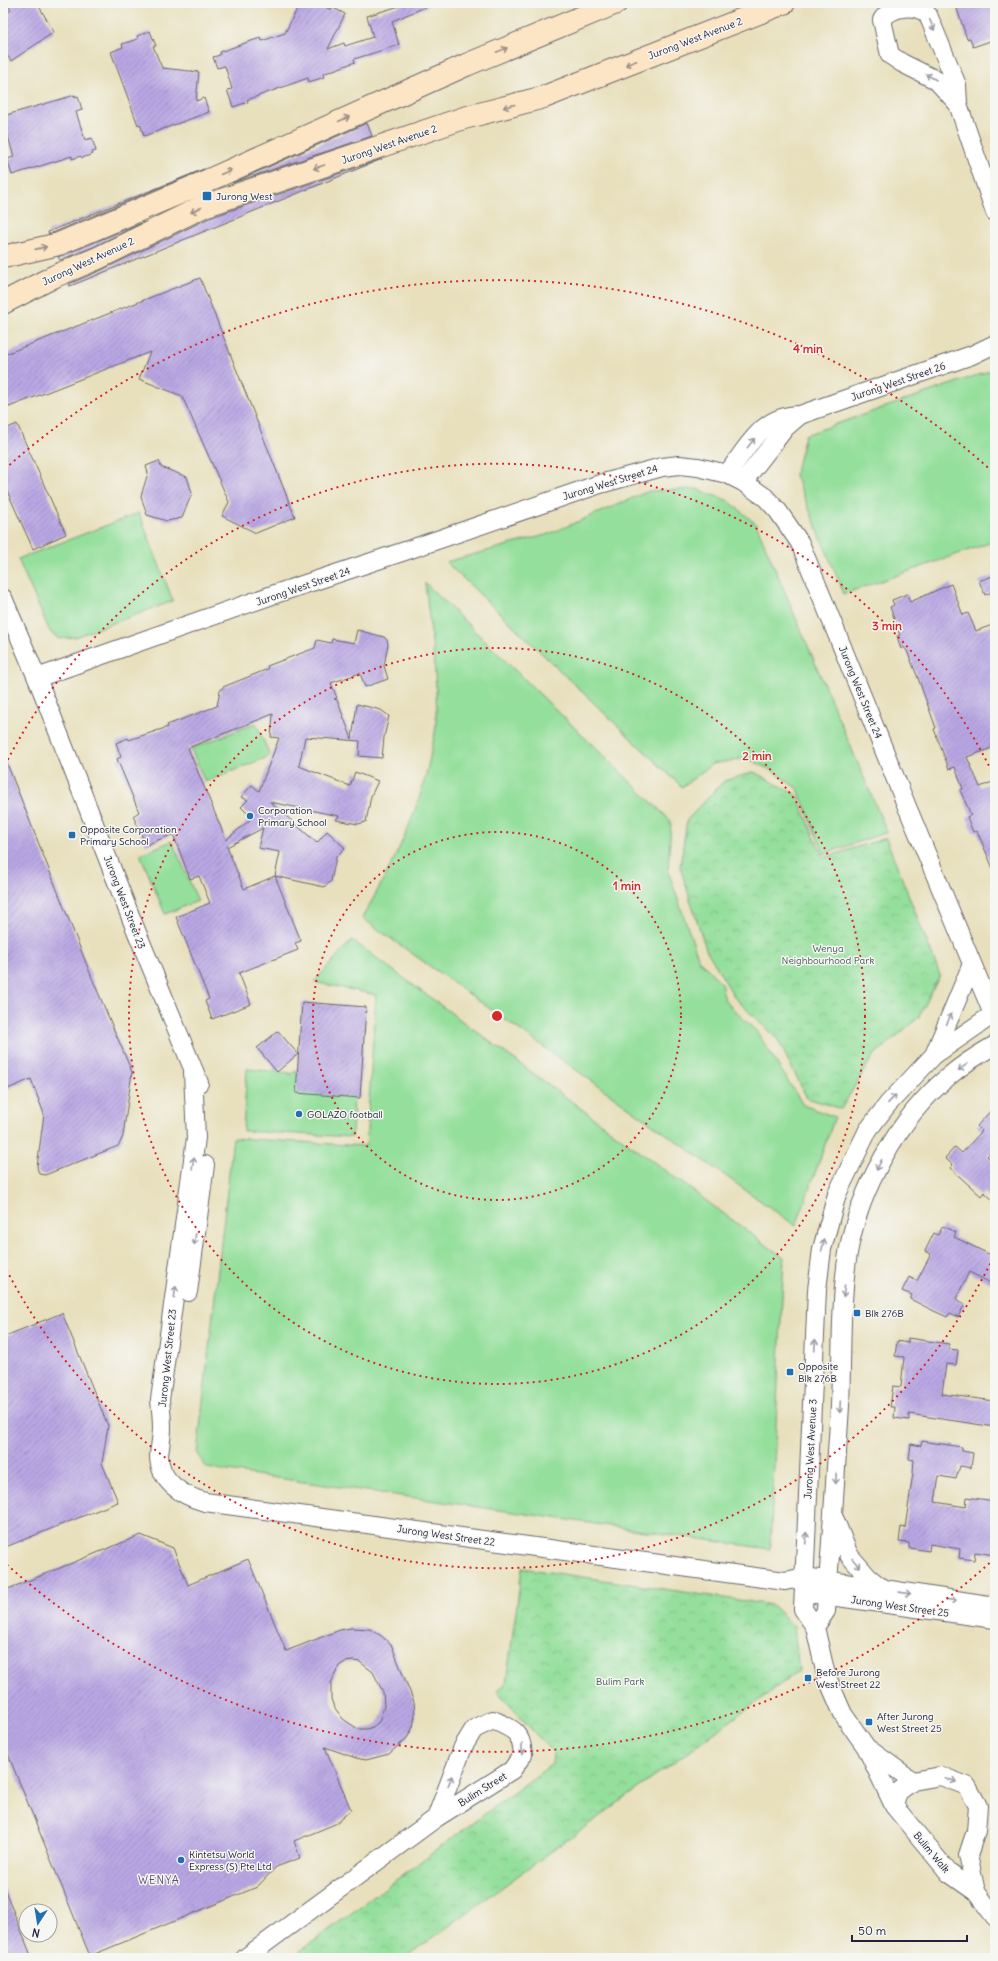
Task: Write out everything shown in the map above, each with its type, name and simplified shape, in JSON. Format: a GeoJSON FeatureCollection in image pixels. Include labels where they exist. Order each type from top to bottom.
{"type":"FeatureCollection","features":[{"type":"Feature","properties":{"kind":"main road"},"geometry":{"type":"LineString","coordinates":[[3,257],[58,244],[190,188],[466,65],[616,3]]}},
{"type":"Feature","properties":{"kind":"main road","name":"Jurong West Avenue 2"},"geometry":{"type":"LineString","coordinates":[[3,303],[55,276],[98,258],[204,206],[464,118],[544,97],[784,3]]}},
{"type":"Feature","properties":{"kind":"street"},"geometry":{"type":"LineString","coordinates":[[958,104],[936,80],[902,63],[890,55],[882,20],[889,11],[912,7],[922,9],[928,15],[957,85],[958,104],[995,212]]}},
{"type":"Feature","properties":{"kind":"street","name":"Jurong West Street 26"},"geometry":{"type":"LineString","coordinates":[[727,474],[766,425],[786,415],[800,415],[972,355],[995,344]]}},
{"type":"Feature","properties":{"kind":"street","name":"Jurong West Street 26"},"geometry":{"type":"LineString","coordinates":[[743,482],[780,433],[800,415]]}},
{"type":"Feature","properties":{"kind":"street","name":"Jurong West Street 24"},"geometry":{"type":"LineString","coordinates":[[37,678],[278,593],[405,552],[600,484],[662,467],[679,465],[698,467],[727,474],[743,482],[765,497],[774,506],[800,543],[994,1015]]}},
{"type":"Feature","properties":{"kind":"street","name":"Jurong West Street 23"},"geometry":{"type":"LineString","coordinates":[[3,598],[37,678],[193,1072],[203,1090],[208,1110],[208,1137],[173,1401],[162,1428]]}},
{"type":"Feature","properties":{"kind":"street"},"geometry":{"type":"LineString","coordinates":[[934,1056],[972,964]]}},
{"type":"Feature","properties":{"kind":"street","name":"Jurong West Avenue 3"},"geometry":{"type":"LineString","coordinates":[[805,1585],[818,1290],[822,1250],[837,1194],[868,1130],[888,1104],[934,1056],[994,1015]]}},
{"type":"Feature","properties":{"kind":"street"},"geometry":{"type":"LineString","coordinates":[[816,1627],[826,1612],[834,1515],[843,1298],[848,1252],[862,1201],[884,1154],[909,1117],[948,1077],[995,1045]]}},
{"type":"Feature","properties":{"kind":"street","name":"Jurong West Street 22"},"geometry":{"type":"LineString","coordinates":[[162,1428],[159,1457],[162,1470],[169,1483],[180,1493],[192,1499],[805,1585]]}},
{"type":"Feature","properties":{"kind":"street"},"geometry":{"type":"LineString","coordinates":[[834,1515],[849,1555],[868,1577],[885,1590]]}},
{"type":"Feature","properties":{"kind":"street","name":"Jurong West Street 25"},"geometry":{"type":"LineString","coordinates":[[805,1585],[995,1619]]}},
{"type":"Feature","properties":{"kind":"street","name":"Bulim Walk"},"geometry":{"type":"LineString","coordinates":[[805,1585],[804,1609],[816,1627],[826,1675],[843,1714],[866,1747],[894,1806],[949,1873],[976,1892],[995,1917]]}},
{"type":"Feature","properties":{"kind":"street","name":"Jurong West Street 25"},"geometry":{"type":"LineString","coordinates":[[827,1588],[885,1590],[995,1606]]}},
{"type":"Feature","properties":{"kind":"street","name":"Bulim Street"},"geometry":{"type":"LineString","coordinates":[[246,1958],[436,1818],[512,1770],[523,1754],[522,1740],[512,1729],[493,1720],[474,1730],[463,1747],[436,1818]]}},
{"type":"Feature","properties":{"kind":"street","name":"Bulim Walk"},"geometry":{"type":"LineString","coordinates":[[866,1747],[886,1764],[913,1781]]}},
{"type":"Feature","properties":{"kind":"street","name":"Bulim Walk"},"geometry":{"type":"LineString","coordinates":[[894,1806],[898,1792],[913,1781],[941,1776],[966,1786],[978,1806],[976,1831],[968,1855],[976,1892]]}},
{"type":"Feature","properties":{"kind":"green space"},"geometry":{"type":"Polygon","coordinates":[[[995,369],[995,541],[844,594],[795,475],[805,435],[995,369]]]}},
{"type":"Feature","properties":{"kind":"green space"},"geometry":{"type":"Polygon","coordinates":[[[697,489],[729,501],[756,524],[887,832],[824,854],[798,789],[773,771],[747,758],[712,764],[682,787],[446,562],[549,534],[649,491],[697,489]]]}},
{"type":"Feature","properties":{"kind":"green space"},"geometry":{"type":"Polygon","coordinates":[[[139,513],[173,601],[75,637],[59,639],[50,632],[18,559],[139,513]]]}},
{"type":"Feature","properties":{"kind":"green space"},"geometry":{"type":"Polygon","coordinates":[[[425,583],[671,821],[668,871],[699,960],[721,983],[725,1001],[757,1032],[803,1105],[835,1117],[796,1226],[362,918],[395,857],[414,814],[435,734],[435,669],[425,583]]]}},
{"type":"Feature","properties":{"kind":"green space"},"geometry":{"type":"Polygon","coordinates":[[[256,723],[270,756],[205,782],[191,749],[256,723]]]}},
{"type":"Feature","properties":{"kind":"green space","name":"Wenya Neighbourhood Park"},"geometry":{"type":"Polygon","coordinates":[[[754,772],[797,795],[823,858],[886,838],[940,975],[919,1017],[873,1056],[841,1109],[807,1098],[778,1040],[735,998],[706,949],[680,867],[687,820],[724,781],[754,772]]]}},
{"type":"Feature","properties":{"kind":"green space"},"geometry":{"type":"Polygon","coordinates":[[[172,841],[198,901],[165,914],[140,854],[172,841]]]}},
{"type":"Feature","properties":{"kind":"green space"},"geometry":{"type":"Polygon","coordinates":[[[352,940],[784,1258],[770,1549],[207,1468],[197,1454],[233,1138],[366,1146],[376,995],[314,982],[352,940]]]}},
{"type":"Feature","properties":{"kind":"green space","name":"GOLAZO football"},"geometry":{"type":"Polygon","coordinates":[[[302,1067],[354,1097],[352,1137],[243,1131],[247,1069],[290,1073],[290,1075],[302,1067]]]}},
{"type":"Feature","properties":{"kind":"green space","name":"Bulim Park"},"geometry":{"type":"Polygon","coordinates":[[[522,1568],[772,1605],[794,1626],[799,1671],[405,1958],[291,1958],[552,1764],[553,1753],[497,1691],[506,1683],[522,1568]]]}},
{"type":"Feature","properties":{"kind":"building"},"geometry":{"type":"Polygon","coordinates":[[[6,3],[37,3],[54,32],[11,61],[3,49],[3,16],[11,10],[6,3]]]}},
{"type":"Feature","properties":{"kind":"building"},"geometry":{"type":"Polygon","coordinates":[[[300,3],[319,3],[331,10],[332,7],[345,14],[328,49],[344,43],[345,46],[373,37],[367,16],[409,3],[427,3],[428,6],[392,21],[399,45],[354,59],[355,62],[323,74],[324,77],[309,82],[308,78],[247,100],[248,102],[233,107],[227,90],[232,89],[225,66],[217,68],[213,57],[220,55],[220,52],[248,42],[261,38],[262,41],[285,33],[300,3]]]}},
{"type":"Feature","properties":{"kind":"building"},"geometry":{"type":"Polygon","coordinates":[[[955,3],[995,3],[995,33],[991,34],[993,40],[973,47],[970,38],[967,39],[955,3]]]}},
{"type":"Feature","properties":{"kind":"building"},"geometry":{"type":"Polygon","coordinates":[[[150,31],[156,46],[153,46],[162,68],[199,72],[196,101],[204,98],[209,112],[144,136],[140,124],[138,125],[111,52],[123,47],[122,44],[138,39],[137,36],[150,31]]]}},
{"type":"Feature","properties":{"kind":"building"},"geometry":{"type":"Polygon","coordinates":[[[75,95],[75,97],[78,96],[82,110],[76,112],[85,140],[92,138],[96,151],[92,152],[93,154],[82,158],[81,156],[72,159],[72,156],[12,175],[7,159],[14,157],[7,133],[3,135],[3,116],[75,95]]]}},
{"type":"Feature","properties":{"kind":"building"},"geometry":{"type":"Polygon","coordinates":[[[367,123],[372,136],[232,183],[367,123]]]}},
{"type":"Feature","properties":{"kind":"building"},"geometry":{"type":"Polygon","coordinates":[[[382,159],[70,286],[69,284],[104,269],[209,218],[382,159]]]}},
{"type":"Feature","properties":{"kind":"building"},"geometry":{"type":"Polygon","coordinates":[[[204,169],[55,232],[49,234],[48,232],[204,169]]]}},
{"type":"Feature","properties":{"kind":"building"},"geometry":{"type":"Polygon","coordinates":[[[144,222],[93,247],[60,260],[58,257],[144,222]]]}},
{"type":"Feature","properties":{"kind":"building"},"geometry":{"type":"Polygon","coordinates":[[[200,278],[295,517],[256,533],[222,516],[229,502],[182,396],[139,379],[150,352],[9,407],[3,393],[3,355],[200,278]]]}},
{"type":"Feature","properties":{"kind":"building"},"geometry":{"type":"Polygon","coordinates":[[[17,424],[66,534],[33,549],[3,482],[3,430],[17,424]]]}},
{"type":"Feature","properties":{"kind":"building"},"geometry":{"type":"Polygon","coordinates":[[[159,461],[161,467],[187,477],[192,493],[182,518],[167,521],[147,515],[141,496],[148,473],[146,466],[159,461]]]}},
{"type":"Feature","properties":{"kind":"building"},"geometry":{"type":"Polygon","coordinates":[[[995,575],[995,591],[985,595],[979,581],[995,575]]]}},
{"type":"Feature","properties":{"kind":"building"},"geometry":{"type":"Polygon","coordinates":[[[951,584],[963,615],[968,613],[976,631],[995,624],[995,747],[967,757],[980,787],[995,781],[995,873],[977,831],[973,832],[967,817],[971,815],[960,790],[963,789],[955,767],[949,769],[934,729],[936,728],[918,678],[907,651],[904,647],[901,649],[897,636],[900,635],[890,607],[894,605],[892,600],[907,594],[910,602],[951,584]]]}},
{"type":"Feature","properties":{"kind":"building"},"geometry":{"type":"Polygon","coordinates":[[[357,630],[384,637],[387,640],[388,644],[384,666],[388,679],[365,687],[360,673],[331,683],[337,698],[334,699],[337,700],[352,739],[357,704],[381,710],[389,716],[384,737],[382,758],[359,756],[360,741],[305,737],[299,766],[350,786],[355,772],[378,781],[371,796],[366,822],[358,824],[336,820],[339,816],[270,802],[317,843],[327,831],[345,848],[336,857],[331,881],[324,887],[275,876],[301,941],[295,943],[298,950],[239,973],[251,1004],[212,1019],[205,1001],[209,999],[176,917],[210,903],[199,876],[190,879],[173,834],[146,845],[133,816],[139,812],[117,759],[121,757],[116,743],[128,738],[129,740],[168,727],[167,725],[217,706],[220,691],[223,687],[268,669],[267,666],[315,648],[317,640],[331,643],[332,639],[354,643],[357,630]],[[273,714],[188,748],[226,840],[252,818],[241,807],[248,800],[241,797],[252,785],[259,791],[279,738],[271,737],[273,714]],[[263,828],[227,847],[244,889],[275,876],[280,852],[258,848],[263,828]]]}},
{"type":"Feature","properties":{"kind":"building"},"geometry":{"type":"Polygon","coordinates":[[[4,756],[92,978],[132,1072],[123,1136],[118,1146],[45,1175],[39,1174],[37,1167],[44,1114],[31,1079],[3,1091],[4,756]]]}},
{"type":"Feature","properties":{"kind":"building"},"geometry":{"type":"Polygon","coordinates":[[[302,1002],[366,1007],[360,1098],[296,1093],[302,1002]]]}},
{"type":"Feature","properties":{"kind":"building"},"geometry":{"type":"Polygon","coordinates":[[[278,1031],[298,1054],[277,1072],[257,1048],[278,1031]]]}},
{"type":"Feature","properties":{"kind":"building"},"geometry":{"type":"Polygon","coordinates":[[[995,1106],[995,1147],[987,1156],[995,1163],[995,1202],[984,1192],[981,1196],[950,1168],[953,1165],[945,1158],[955,1147],[962,1153],[982,1131],[977,1126],[995,1106]]]}},
{"type":"Feature","properties":{"kind":"building"},"geometry":{"type":"Polygon","coordinates":[[[943,1226],[956,1232],[954,1237],[995,1257],[995,1285],[969,1272],[956,1299],[965,1304],[958,1317],[950,1313],[947,1317],[934,1311],[910,1299],[912,1295],[902,1291],[909,1277],[917,1281],[931,1254],[925,1251],[934,1233],[938,1235],[943,1226]]]}},
{"type":"Feature","properties":{"kind":"building"},"geometry":{"type":"Polygon","coordinates":[[[62,1313],[108,1426],[102,1463],[118,1502],[3,1548],[3,1337],[62,1313]]]}},
{"type":"Feature","properties":{"kind":"building"},"geometry":{"type":"Polygon","coordinates":[[[908,1338],[949,1344],[949,1349],[958,1350],[956,1365],[946,1364],[942,1394],[995,1401],[995,1427],[909,1414],[909,1420],[894,1418],[895,1407],[890,1407],[893,1386],[901,1387],[904,1357],[895,1356],[897,1341],[908,1343],[908,1338]]]}},
{"type":"Feature","properties":{"kind":"building"},"geometry":{"type":"Polygon","coordinates":[[[922,1441],[962,1447],[962,1451],[973,1453],[971,1468],[960,1466],[956,1479],[939,1476],[935,1502],[966,1507],[967,1497],[995,1501],[995,1555],[975,1552],[974,1560],[959,1558],[960,1549],[930,1544],[929,1551],[909,1548],[909,1543],[899,1542],[901,1527],[905,1528],[913,1473],[914,1460],[909,1459],[911,1444],[921,1446],[922,1441]]]}},
{"type":"Feature","properties":{"kind":"building"},"geometry":{"type":"Polygon","coordinates":[[[141,1535],[173,1548],[188,1585],[248,1559],[286,1651],[340,1630],[351,1628],[370,1629],[391,1644],[414,1702],[415,1716],[413,1727],[407,1738],[389,1754],[366,1760],[325,1747],[351,1810],[335,1824],[294,1841],[300,1858],[276,1867],[257,1887],[90,1956],[3,1742],[3,1591],[141,1535]],[[345,1662],[339,1666],[331,1683],[331,1699],[334,1707],[343,1719],[358,1729],[366,1729],[373,1727],[379,1722],[384,1706],[383,1692],[373,1672],[360,1662],[345,1662]]]}},
{"type":"Feature","properties":{"kind":"building"},"geometry":{"type":"Polygon","coordinates":[[[4,1888],[18,1923],[18,1943],[26,1943],[32,1958],[3,1958],[4,1888]]]}},
{"type":"Feature","properties":{"kind":"place","name":"Jurong West"},"geometry":{"type":"Point","coordinates":[207,196]}},
{"type":"Feature","properties":{"kind":"place","name":"Corporation Primary School"},"geometry":{"type":"Point","coordinates":[250,816]}},
{"type":"Feature","properties":{"kind":"place","name":"Opposite Corporation Primary School"},"geometry":{"type":"Point","coordinates":[72,835]}},
{"type":"Feature","properties":{"kind":"place","name":"GOLAZO football"},"geometry":{"type":"Point","coordinates":[299,1114]}},
{"type":"Feature","properties":{"kind":"place","name":"Blk 276B"},"geometry":{"type":"Point","coordinates":[857,1313]}},
{"type":"Feature","properties":{"kind":"place","name":"Opposite Blk 276B"},"geometry":{"type":"Point","coordinates":[790,1372]}},
{"type":"Feature","properties":{"kind":"place","name":"Before Jurong West Street 22"},"geometry":{"type":"Point","coordinates":[808,1678]}},
{"type":"Feature","properties":{"kind":"place","name":"After Jurong West Street 25"},"geometry":{"type":"Point","coordinates":[869,1722]}},
{"type":"Feature","properties":{"kind":"place","name":"Kintetsu World Express (S) Pte Ltd"},"geometry":{"type":"Point","coordinates":[181,1860]}},
{"type":"Feature","properties":{"kind":"district","name":"WENYA"},"geometry":{"type":"Point","coordinates":[159,1880]}}]}
